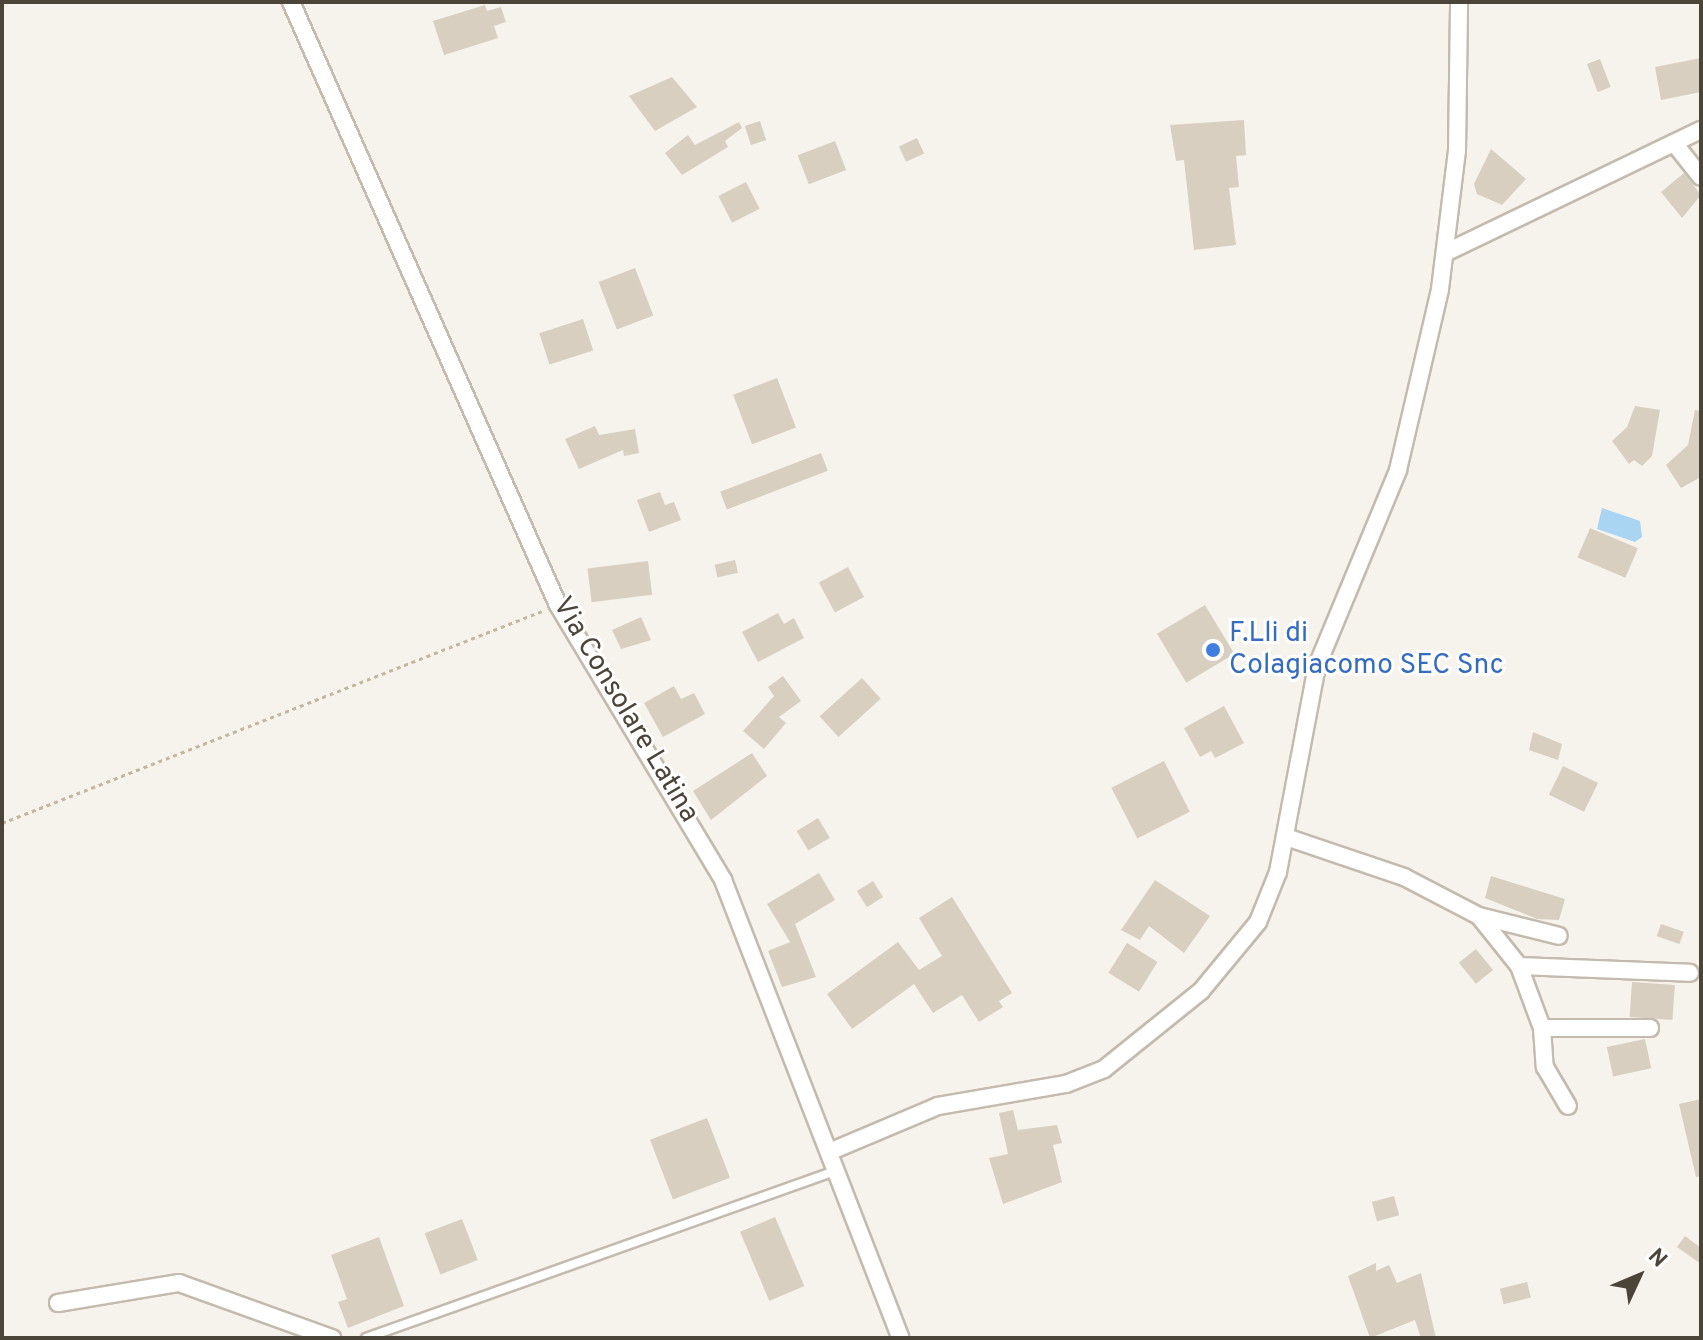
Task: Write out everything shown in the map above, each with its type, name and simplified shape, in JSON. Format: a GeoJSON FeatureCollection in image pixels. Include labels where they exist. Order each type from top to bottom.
{"type":"FeatureCollection","features":[{"type":"Feature","properties":{"kind":"street","name":"Via Consolare Latina"},"geometry":{"type":"LineString","coordinates":[[291,2],[558,605],[709,850],[901,1338]]}},
{"type":"Feature","properties":{"kind":"street"},"geometry":{"type":"LineString","coordinates":[[829,1152],[938,1106],[1075,1082],[1132,1051],[1218,975],[1250,935],[1274,886],[1317,666],[1398,470],[1447,252],[1459,121],[1459,2]]}},
{"type":"Feature","properties":{"kind":"street"},"geometry":{"type":"LineString","coordinates":[[1447,252],[1701,130]]}},
{"type":"Feature","properties":{"kind":"street"},"geometry":{"type":"LineString","coordinates":[[1674,143],[1701,177]]}},
{"type":"Feature","properties":{"kind":"street"},"geometry":{"type":"LineString","coordinates":[[1286,837],[1404,877],[1479,916],[1559,936]]}},
{"type":"Feature","properties":{"kind":"street"},"geometry":{"type":"LineString","coordinates":[[1479,916],[1519,966],[1542,1028],[1545,1067],[1568,1106]]}},
{"type":"Feature","properties":{"kind":"street"},"geometry":{"type":"LineString","coordinates":[[1519,966],[1690,973]]}},
{"type":"Feature","properties":{"kind":"street"},"geometry":{"type":"LineString","coordinates":[[1542,1028],[1650,1028]]}},
{"type":"Feature","properties":{"kind":"street"},"geometry":{"type":"LineString","coordinates":[[58,1303],[179,1283],[332,1338]]}},
{"type":"Feature","properties":{"kind":"lane"},"geometry":{"type":"LineString","coordinates":[[366,1338],[836,1171]]}},
{"type":"Feature","properties":{"kind":"path"},"geometry":{"type":"LineString","coordinates":[[2,823],[558,605]]}},
{"type":"Feature","properties":{"kind":"water"},"geometry":{"type":"Polygon","coordinates":[[[1602,508],[1640,521],[1642,537],[1635,542],[1597,529],[1602,508]]]}},
{"type":"Feature","properties":{"kind":"building"},"geometry":{"type":"Polygon","coordinates":[[[485,5],[487,11],[501,7],[506,22],[494,26],[498,38],[444,55],[433,21],[485,5]]]}},
{"type":"Feature","properties":{"kind":"building"},"geometry":{"type":"Polygon","coordinates":[[[1701,58],[1701,92],[1661,100],[1655,67],[1701,58]]]}},
{"type":"Feature","properties":{"kind":"building"},"geometry":{"type":"Polygon","coordinates":[[[1600,59],[1611,87],[1598,92],[1587,64],[1600,59]]]}},
{"type":"Feature","properties":{"kind":"building"},"geometry":{"type":"Polygon","coordinates":[[[672,77],[697,107],[655,131],[629,96],[672,77]]]}},
{"type":"Feature","properties":{"kind":"building"},"geometry":{"type":"Polygon","coordinates":[[[1244,120],[1246,155],[1236,156],[1239,187],[1229,188],[1236,245],[1194,250],[1184,160],[1176,161],[1170,125],[1244,120]]]}},
{"type":"Feature","properties":{"kind":"building"},"geometry":{"type":"Polygon","coordinates":[[[760,121],[766,140],[751,145],[745,126],[760,121]]]}},
{"type":"Feature","properties":{"kind":"building"},"geometry":{"type":"Polygon","coordinates":[[[739,122],[742,128],[725,141],[728,147],[682,175],[665,153],[688,135],[695,145],[739,122]]]}},
{"type":"Feature","properties":{"kind":"building"},"geometry":{"type":"Polygon","coordinates":[[[917,138],[924,153],[906,162],[899,146],[917,138]]]}},
{"type":"Feature","properties":{"kind":"building"},"geometry":{"type":"Polygon","coordinates":[[[835,141],[846,170],[809,184],[798,155],[835,141]]]}},
{"type":"Feature","properties":{"kind":"building"},"geometry":{"type":"Polygon","coordinates":[[[1491,149],[1526,179],[1502,205],[1477,194],[1474,184],[1491,149]]]}},
{"type":"Feature","properties":{"kind":"building"},"geometry":{"type":"Polygon","coordinates":[[[1684,173],[1701,195],[1682,218],[1661,192],[1684,173]]]}},
{"type":"Feature","properties":{"kind":"building"},"geometry":{"type":"Polygon","coordinates":[[[746,182],[760,209],[732,223],[718,196],[746,182]]]}},
{"type":"Feature","properties":{"kind":"building"},"geometry":{"type":"Polygon","coordinates":[[[635,268],[653,316],[617,330],[599,282],[635,268]]]}},
{"type":"Feature","properties":{"kind":"building"},"geometry":{"type":"Polygon","coordinates":[[[583,319],[593,350],[549,365],[539,333],[583,319]]]}},
{"type":"Feature","properties":{"kind":"building"},"geometry":{"type":"Polygon","coordinates":[[[777,378],[796,427],[752,444],[733,395],[777,378]]]}},
{"type":"Feature","properties":{"kind":"building"},"geometry":{"type":"Polygon","coordinates":[[[1635,406],[1660,410],[1652,456],[1642,466],[1634,460],[1629,464],[1612,441],[1627,427],[1635,406]]]}},
{"type":"Feature","properties":{"kind":"building"},"geometry":{"type":"Polygon","coordinates":[[[1695,410],[1701,411],[1701,477],[1681,488],[1666,465],[1688,445],[1695,410]]]}},
{"type":"Feature","properties":{"kind":"building"},"geometry":{"type":"Polygon","coordinates":[[[595,426],[599,435],[635,429],[639,453],[624,456],[623,450],[579,469],[565,439],[595,426]]]}},
{"type":"Feature","properties":{"kind":"building"},"geometry":{"type":"Polygon","coordinates":[[[821,453],[828,471],[727,509],[720,492],[821,453]]]}},
{"type":"Feature","properties":{"kind":"building"},"geometry":{"type":"Polygon","coordinates":[[[660,492],[665,505],[674,502],[681,520],[649,532],[637,500],[660,492]]]}},
{"type":"Feature","properties":{"kind":"building"},"geometry":{"type":"Polygon","coordinates":[[[1590,528],[1638,548],[1625,578],[1577,557],[1590,528]]]}},
{"type":"Feature","properties":{"kind":"building"},"geometry":{"type":"Polygon","coordinates":[[[735,560],[738,573],[717,577],[715,565],[735,560]]]}},
{"type":"Feature","properties":{"kind":"building"},"geometry":{"type":"Polygon","coordinates":[[[648,561],[652,595],[592,602],[587,568],[648,561]]]}},
{"type":"Feature","properties":{"kind":"building"},"geometry":{"type":"Polygon","coordinates":[[[848,567],[864,597],[835,613],[819,582],[848,567]]]}},
{"type":"Feature","properties":{"kind":"building"},"geometry":{"type":"Polygon","coordinates":[[[1205,605],[1234,654],[1186,683],[1157,634],[1205,605]]]}},
{"type":"Feature","properties":{"kind":"building"},"geometry":{"type":"Polygon","coordinates":[[[778,613],[784,624],[794,618],[804,638],[758,662],[742,632],[778,613]]]}},
{"type":"Feature","properties":{"kind":"building"},"geometry":{"type":"Polygon","coordinates":[[[641,617],[651,640],[621,649],[612,630],[641,617]]]}},
{"type":"Feature","properties":{"kind":"building"},"geometry":{"type":"Polygon","coordinates":[[[783,676],[801,701],[779,717],[786,723],[764,749],[743,731],[774,696],[768,687],[783,676]]]}},
{"type":"Feature","properties":{"kind":"building"},"geometry":{"type":"Polygon","coordinates":[[[862,678],[881,699],[838,737],[820,716],[862,678]]]}},
{"type":"Feature","properties":{"kind":"building"},"geometry":{"type":"Polygon","coordinates":[[[674,686],[681,699],[694,693],[705,714],[663,737],[644,703],[674,686]]]}},
{"type":"Feature","properties":{"kind":"building"},"geometry":{"type":"Polygon","coordinates":[[[1224,706],[1244,743],[1215,758],[1211,751],[1200,757],[1184,728],[1224,706]]]}},
{"type":"Feature","properties":{"kind":"building"},"geometry":{"type":"Polygon","coordinates":[[[1533,732],[1562,744],[1558,760],[1529,750],[1533,732]]]}},
{"type":"Feature","properties":{"kind":"building"},"geometry":{"type":"Polygon","coordinates":[[[752,753],[767,776],[711,820],[693,791],[752,753]]]}},
{"type":"Feature","properties":{"kind":"building"},"geometry":{"type":"Polygon","coordinates":[[[1164,761],[1190,812],[1137,839],[1111,788],[1164,761]]]}},
{"type":"Feature","properties":{"kind":"building"},"geometry":{"type":"Polygon","coordinates":[[[1563,766],[1598,783],[1584,812],[1549,795],[1563,766]]]}},
{"type":"Feature","properties":{"kind":"building"},"geometry":{"type":"Polygon","coordinates":[[[818,818],[830,838],[808,851],[797,831],[818,818]]]}},
{"type":"Feature","properties":{"kind":"building"},"geometry":{"type":"Polygon","coordinates":[[[819,873],[835,900],[795,924],[816,977],[782,987],[768,951],[790,942],[767,904],[819,873]]]}},
{"type":"Feature","properties":{"kind":"building"},"geometry":{"type":"Polygon","coordinates":[[[1491,876],[1565,899],[1559,920],[1537,919],[1485,898],[1491,876]]]}},
{"type":"Feature","properties":{"kind":"building"},"geometry":{"type":"Polygon","coordinates":[[[1155,880],[1210,916],[1184,953],[1149,926],[1140,940],[1121,930],[1155,880]]]}},
{"type":"Feature","properties":{"kind":"building"},"geometry":{"type":"Polygon","coordinates":[[[873,881],[883,897],[867,907],[857,891],[873,881]]]}},
{"type":"Feature","properties":{"kind":"building"},"geometry":{"type":"Polygon","coordinates":[[[952,897],[1012,993],[999,1001],[1003,1007],[979,1022],[962,995],[933,1013],[914,984],[852,1029],[827,994],[898,942],[919,970],[942,956],[919,918],[952,897]]]}},
{"type":"Feature","properties":{"kind":"building"},"geometry":{"type":"Polygon","coordinates":[[[1661,924],[1684,932],[1679,944],[1657,936],[1661,924]]]}},
{"type":"Feature","properties":{"kind":"building"},"geometry":{"type":"Polygon","coordinates":[[[1127,943],[1158,962],[1139,992],[1108,973],[1127,943]]]}},
{"type":"Feature","properties":{"kind":"building"},"geometry":{"type":"Polygon","coordinates":[[[1476,949],[1493,970],[1476,984],[1459,963],[1476,949]]]}},
{"type":"Feature","properties":{"kind":"building"},"geometry":{"type":"Polygon","coordinates":[[[1632,982],[1675,985],[1672,1020],[1630,1017],[1632,982]]]}},
{"type":"Feature","properties":{"kind":"building"},"geometry":{"type":"Polygon","coordinates":[[[1645,1039],[1651,1068],[1613,1076],[1607,1047],[1645,1039]]]}},
{"type":"Feature","properties":{"kind":"building"},"geometry":{"type":"Polygon","coordinates":[[[1701,1099],[1701,1176],[1696,1177],[1679,1104],[1701,1099]]]}},
{"type":"Feature","properties":{"kind":"building"},"geometry":{"type":"Polygon","coordinates":[[[1013,1110],[1018,1130],[1057,1125],[1062,1143],[1053,1145],[1062,1182],[1003,1204],[989,1158],[1008,1154],[999,1113],[1013,1110]]]}},
{"type":"Feature","properties":{"kind":"building"},"geometry":{"type":"Polygon","coordinates":[[[707,1118],[730,1178],[673,1200],[650,1140],[707,1118]]]}},
{"type":"Feature","properties":{"kind":"building"},"geometry":{"type":"Polygon","coordinates":[[[1394,1196],[1399,1215],[1377,1221],[1372,1202],[1394,1196]]]}},
{"type":"Feature","properties":{"kind":"building"},"geometry":{"type":"Polygon","coordinates":[[[775,1217],[804,1286],[769,1301],[740,1232],[775,1217]]]}},
{"type":"Feature","properties":{"kind":"building"},"geometry":{"type":"Polygon","coordinates":[[[462,1219],[478,1260],[440,1274],[425,1233],[462,1219]]]}},
{"type":"Feature","properties":{"kind":"building"},"geometry":{"type":"Polygon","coordinates":[[[1685,1236],[1701,1248],[1701,1264],[1677,1247],[1685,1236]]]}},
{"type":"Feature","properties":{"kind":"building"},"geometry":{"type":"Polygon","coordinates":[[[379,1237],[404,1306],[348,1328],[338,1302],[347,1299],[331,1255],[379,1237]]]}},
{"type":"Feature","properties":{"kind":"building"},"geometry":{"type":"Polygon","coordinates":[[[1376,1263],[1376,1271],[1389,1265],[1397,1283],[1421,1273],[1436,1338],[1421,1338],[1415,1320],[1370,1338],[1348,1276],[1376,1263]]]}},
{"type":"Feature","properties":{"kind":"building"},"geometry":{"type":"Polygon","coordinates":[[[1527,1282],[1531,1298],[1504,1304],[1500,1289],[1527,1282]]]}},
{"type":"Feature","properties":{"kind":"place","name":"F.Lli di Colagiacomo SEC Snc"},"geometry":{"type":"Point","coordinates":[1213,650]}}]}
